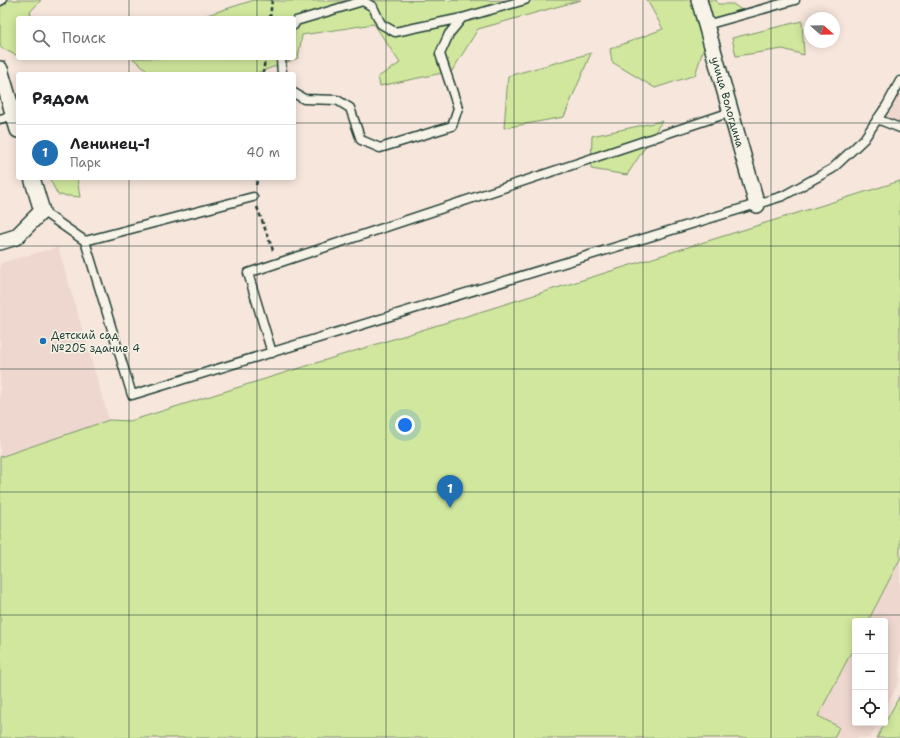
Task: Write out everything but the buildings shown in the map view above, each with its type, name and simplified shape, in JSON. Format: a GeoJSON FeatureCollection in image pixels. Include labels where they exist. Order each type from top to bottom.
{"type":"FeatureCollection","features":[{"type":"Feature","properties":{"kind":"street","name":"улица Вологдина"},"geometry":{"type":"LineString","coordinates":[[699,0],[757,205]]}},
{"type":"Feature","properties":{"kind":"street"},"geometry":{"type":"LineString","coordinates":[[0,69],[7,117],[16,128]]}},
{"type":"Feature","properties":{"kind":"street"},"geometry":{"type":"LineString","coordinates":[[0,242],[16,237],[42,210],[33,180]]}},
{"type":"Feature","properties":{"kind":"lane"},"geometry":{"type":"LineString","coordinates":[[296,21],[363,1],[373,6],[380,24],[395,32],[462,18],[525,0]]}},
{"type":"Feature","properties":{"kind":"lane"},"geometry":{"type":"LineString","coordinates":[[706,25],[795,0]]}},
{"type":"Feature","properties":{"kind":"lane"},"geometry":{"type":"LineString","coordinates":[[296,94],[304,99],[338,100],[350,108],[361,140],[380,148],[452,126],[458,108],[440,54],[449,34],[462,18]]}},
{"type":"Feature","properties":{"kind":"lane"},"geometry":{"type":"LineString","coordinates":[[281,60],[282,72]]}},
{"type":"Feature","properties":{"kind":"lane"},"geometry":{"type":"LineString","coordinates":[[42,210],[85,241],[132,395],[783,196],[832,169],[864,139],[900,81]]}},
{"type":"Feature","properties":{"kind":"lane"},"geometry":{"type":"LineString","coordinates":[[272,353],[248,273],[731,112]]}},
{"type":"Feature","properties":{"kind":"lane"},"geometry":{"type":"LineString","coordinates":[[877,119],[900,128]]}},
{"type":"Feature","properties":{"kind":"lane"},"geometry":{"type":"LineString","coordinates":[[85,241],[253,197]]}},
{"type":"Feature","properties":{"kind":"path"},"geometry":{"type":"LineString","coordinates":[[270,16],[272,0]]}},
{"type":"Feature","properties":{"kind":"path"},"geometry":{"type":"LineString","coordinates":[[263,72],[265,60]]}},
{"type":"Feature","properties":{"kind":"path"},"geometry":{"type":"LineString","coordinates":[[257,180],[253,197],[272,248]]}},
{"type":"Feature","properties":{"kind":"shaded area"},"geometry":{"type":"Polygon","coordinates":[[[900,81],[900,128],[877,119],[900,81]]]}},
{"type":"Feature","properties":{"kind":"shaded area","name":"Детский сад №205 здание 4"},"geometry":{"type":"Polygon","coordinates":[[[58,247],[109,420],[0,457],[0,263],[58,247]]]}},
{"type":"Feature","properties":{"kind":"shaded area"},"geometry":{"type":"Polygon","coordinates":[[[900,559],[900,680],[888,703],[888,618],[870,618],[900,559]]]}},
{"type":"Feature","properties":{"kind":"shaded area"},"geometry":{"type":"Polygon","coordinates":[[[852,651],[852,726],[876,726],[870,738],[834,738],[839,727],[818,716],[852,651]]]}},
{"type":"Feature","properties":{"kind":"green space"},"geometry":{"type":"Polygon","coordinates":[[[0,0],[41,0],[30,12],[31,16],[16,16],[16,55],[1,48],[0,0]]]}},
{"type":"Feature","properties":{"kind":"green space"},"geometry":{"type":"Polygon","coordinates":[[[254,0],[581,0],[478,29],[452,71],[380,86],[378,77],[400,63],[374,24],[302,35],[298,58],[296,59],[296,16],[207,15],[254,0]]]}},
{"type":"Feature","properties":{"kind":"green space"},"geometry":{"type":"Polygon","coordinates":[[[647,0],[695,0],[706,41],[695,75],[655,88],[612,62],[610,49],[663,29],[647,0]]]}},
{"type":"Feature","properties":{"kind":"green space"},"geometry":{"type":"Polygon","coordinates":[[[704,0],[716,0],[718,4],[733,4],[743,11],[710,20],[704,0]]]}},
{"type":"Feature","properties":{"kind":"green space"},"geometry":{"type":"Polygon","coordinates":[[[802,21],[804,55],[783,49],[736,56],[732,38],[802,21]]]}},
{"type":"Feature","properties":{"kind":"green space"},"geometry":{"type":"Polygon","coordinates":[[[591,53],[564,117],[504,128],[508,76],[591,53]]]}},
{"type":"Feature","properties":{"kind":"green space"},"geometry":{"type":"Polygon","coordinates":[[[135,60],[292,60],[260,72],[147,72],[146,69],[135,60]]]}},
{"type":"Feature","properties":{"kind":"green space"},"geometry":{"type":"Polygon","coordinates":[[[662,121],[627,175],[591,169],[592,136],[662,121]]]}},
{"type":"Feature","properties":{"kind":"green space"},"geometry":{"type":"Polygon","coordinates":[[[50,180],[77,180],[80,197],[58,195],[50,180]]]}},
{"type":"Feature","properties":{"kind":"green space"},"geometry":{"type":"Polygon","coordinates":[[[900,181],[900,559],[870,618],[852,618],[852,651],[818,716],[839,727],[834,738],[0,738],[0,457],[109,420],[130,421],[900,181]]]}},
{"type":"Feature","properties":{"kind":"green space"},"geometry":{"type":"Polygon","coordinates":[[[900,695],[900,738],[877,738],[883,726],[888,726],[888,717],[900,695]]]}},
{"type":"Feature","properties":{"kind":"place","name":"Детский сад №205 здание 4"},"geometry":{"type":"Point","coordinates":[43,341]}},
{"type":"Feature","properties":{"kind":"place","name":"Ленинец-1"},"geometry":{"type":"Point","coordinates":[450,508]}}]}
